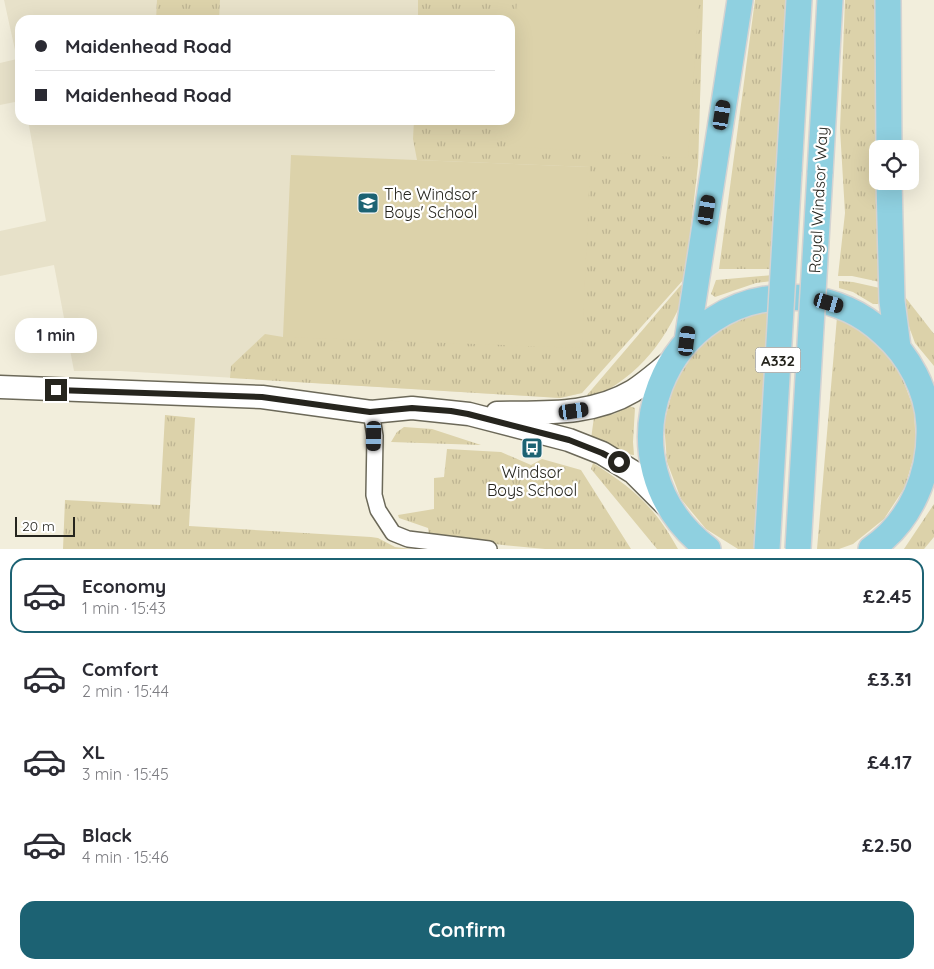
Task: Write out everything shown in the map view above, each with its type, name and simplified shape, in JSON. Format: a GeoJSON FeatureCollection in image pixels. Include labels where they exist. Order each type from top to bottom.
{"type":"FeatureCollection","features":[{"type":"Feature","properties":{"kind":"main road"},"geometry":{"type":"LineString","coordinates":[[681,350],[740,0]]}},
{"type":"Feature","properties":{"kind":"main road","name":"Royal Windsor Way"},"geometry":{"type":"LineString","coordinates":[[767,549],[799,0]]}},
{"type":"Feature","properties":{"kind":"main road","name":"Royal Windsor Way"},"geometry":{"type":"LineString","coordinates":[[798,549],[830,0]]}},
{"type":"Feature","properties":{"kind":"main road"},"geometry":{"type":"LineString","coordinates":[[888,0],[889,140]]}},
{"type":"Feature","properties":{"kind":"main road"},"geometry":{"type":"LineString","coordinates":[[889,190],[892,301],[904,357],[924,398],[929,439],[928,458],[923,478],[889,549]]}},
{"type":"Feature","properties":{"kind":"main road"},"geometry":{"type":"LineString","coordinates":[[692,549],[660,486],[654,468],[650,433],[652,412],[664,375],[681,350],[707,324],[724,313],[760,300],[788,296],[818,299],[841,306],[861,316],[878,328],[934,386]]}},
{"type":"Feature","properties":{"kind":"main road"},"geometry":{"type":"LineString","coordinates":[[871,549],[889,533],[934,484]]}},
{"type":"Feature","properties":{"kind":"main road"},"geometry":{"type":"LineString","coordinates":[[677,518],[708,549]]}},
{"type":"Feature","properties":{"kind":"street"},"geometry":{"type":"LineString","coordinates":[[0,387],[262,397],[370,412],[412,408],[468,414],[558,412],[591,408],[605,404],[633,390],[648,380],[681,350]]}},
{"type":"Feature","properties":{"kind":"street"},"geometry":{"type":"LineString","coordinates":[[370,412],[374,436],[374,495],[378,510],[393,533],[408,539],[489,549]]}},
{"type":"Feature","properties":{"kind":"street"},"geometry":{"type":"LineString","coordinates":[[468,414],[562,438],[602,453],[633,472],[648,484],[677,518]]}},
{"type":"Feature","properties":{"kind":"shaded area","name":"The Windsor Boys' School"},"geometry":{"type":"Polygon","coordinates":[[[4,0],[703,0],[698,165],[582,393],[560,398],[120,371],[74,371],[54,265],[0,276],[0,231],[46,221],[29,125],[515,125],[515,15],[15,15],[15,50],[4,0]]]}},
{"type":"Feature","properties":{"kind":"shaded area","name":"The Windsor Boys' School"},"geometry":{"type":"Polygon","coordinates":[[[15,59],[15,102],[0,105],[0,63],[15,59]]]}},
{"type":"Feature","properties":{"kind":"green space"},"geometry":{"type":"Polygon","coordinates":[[[157,0],[220,0],[219,15],[156,15],[157,0]]]}},
{"type":"Feature","properties":{"kind":"green space"},"geometry":{"type":"Polygon","coordinates":[[[418,0],[703,0],[698,165],[685,278],[582,393],[560,398],[230,378],[231,366],[265,334],[283,337],[590,167],[417,160],[413,139],[414,125],[515,125],[515,15],[418,15],[418,0]]]}},
{"type":"Feature","properties":{"kind":"green space"},"geometry":{"type":"Polygon","coordinates":[[[517,0],[699,0],[688,158],[507,146],[508,125],[515,125],[515,29],[517,0]]]}},
{"type":"Feature","properties":{"kind":"green space"},"geometry":{"type":"Polygon","coordinates":[[[755,0],[788,0],[774,269],[719,269],[755,0]]]}},
{"type":"Feature","properties":{"kind":"green space"},"geometry":{"type":"Polygon","coordinates":[[[845,0],[875,0],[877,140],[869,140],[869,190],[878,190],[880,282],[852,276],[838,276],[845,213],[840,129],[845,0]]]}},
{"type":"Feature","properties":{"kind":"green space"},"geometry":{"type":"Polygon","coordinates":[[[291,155],[590,167],[582,348],[283,337],[291,155]]]}},
{"type":"Feature","properties":{"kind":"green space"},"geometry":{"type":"Polygon","coordinates":[[[773,275],[772,281],[756,283],[715,297],[711,294],[716,280],[773,275]]]}},
{"type":"Feature","properties":{"kind":"green space"},"geometry":{"type":"Polygon","coordinates":[[[839,281],[880,288],[881,300],[878,304],[873,304],[853,292],[839,288],[839,281]]]}},
{"type":"Feature","properties":{"kind":"green space"},"geometry":{"type":"Polygon","coordinates":[[[681,285],[689,286],[671,323],[651,353],[624,379],[589,400],[587,395],[681,285]]]}},
{"type":"Feature","properties":{"kind":"green space"},"geometry":{"type":"Polygon","coordinates":[[[902,293],[934,334],[934,366],[915,343],[903,310],[902,293]]]}},
{"type":"Feature","properties":{"kind":"green space"},"geometry":{"type":"Polygon","coordinates":[[[772,310],[758,549],[738,549],[706,529],[681,499],[667,462],[664,423],[674,384],[695,351],[726,325],[763,311],[772,310]]]}},
{"type":"Feature","properties":{"kind":"green space"},"geometry":{"type":"Polygon","coordinates":[[[837,317],[875,341],[900,372],[914,409],[916,449],[905,487],[884,519],[853,544],[839,549],[817,549],[837,317]]]}},
{"type":"Feature","properties":{"kind":"green space"},"geometry":{"type":"Polygon","coordinates":[[[629,406],[635,408],[634,455],[591,439],[594,417],[614,414],[629,406]]]}},
{"type":"Feature","properties":{"kind":"green space"},"geometry":{"type":"Polygon","coordinates":[[[165,415],[195,418],[189,526],[371,537],[378,538],[395,547],[412,549],[63,549],[65,500],[160,505],[165,415]]]}},
{"type":"Feature","properties":{"kind":"green space"},"geometry":{"type":"Polygon","coordinates":[[[404,427],[432,429],[481,445],[391,442],[397,432],[404,427]]]}},
{"type":"Feature","properties":{"kind":"green space"},"geometry":{"type":"Polygon","coordinates":[[[447,449],[501,452],[531,465],[542,459],[581,470],[631,549],[545,549],[429,535],[428,528],[399,518],[398,515],[434,509],[434,478],[444,477],[447,449]]]}},
{"type":"Feature","properties":{"kind":"green space"},"geometry":{"type":"Polygon","coordinates":[[[593,463],[620,481],[652,510],[678,549],[657,549],[591,469],[593,463]]]}},
{"type":"Feature","properties":{"kind":"green space"},"geometry":{"type":"Polygon","coordinates":[[[934,504],[934,537],[924,549],[904,549],[934,504]]]}},
{"type":"Feature","properties":{"kind":"place","name":"The Windsor Boys' School"},"geometry":{"type":"Point","coordinates":[368,203]}},
{"type":"Feature","properties":{"kind":"place","name":"Windsor Boys School"},"geometry":{"type":"Point","coordinates":[532,448]}},
{"type":"Feature","properties":{"kind":"route"},"geometry":{"type":"LineString","coordinates":[[56,390],[262,397],[370,412],[412,408],[451,411],[569,440],[619,462]]}}]}
